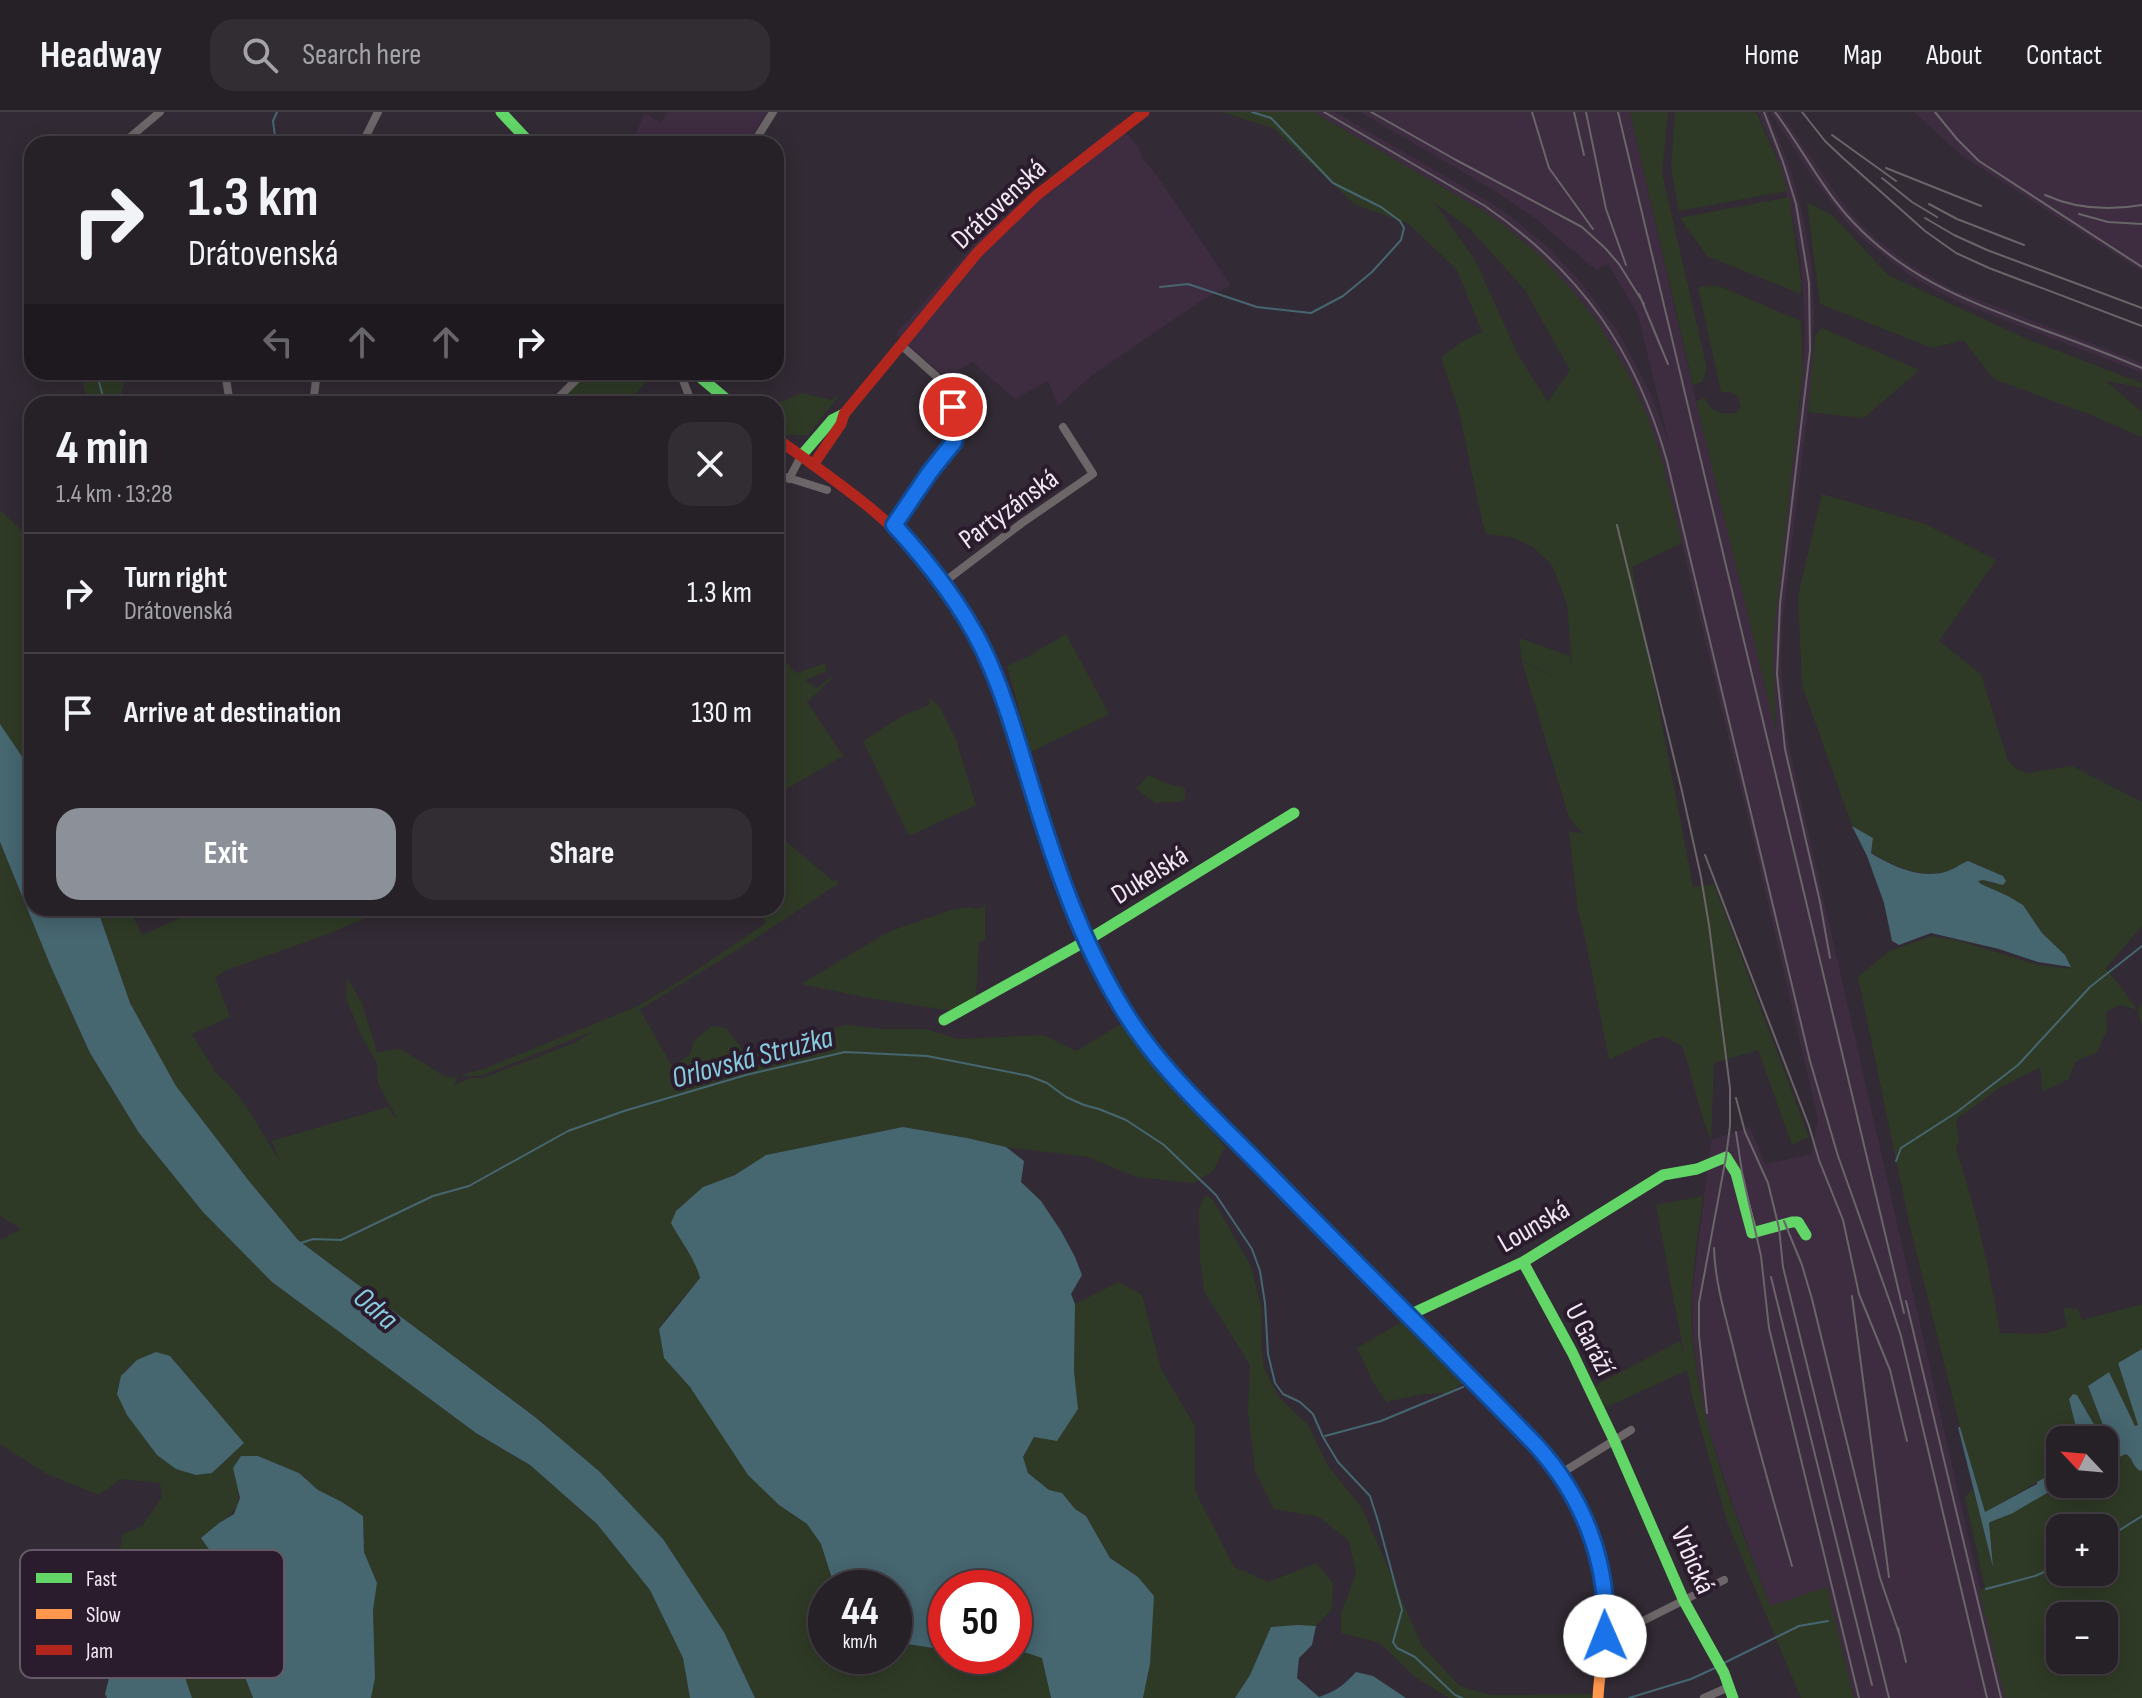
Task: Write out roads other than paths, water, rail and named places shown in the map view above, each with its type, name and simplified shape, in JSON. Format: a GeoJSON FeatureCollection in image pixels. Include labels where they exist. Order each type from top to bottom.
{"type":"FeatureCollection","features":[{"type":"Feature","properties":{"kind":"street"},"geometry":{"type":"LineString","coordinates":[[132,136],[160,112]]}},
{"type":"Feature","properties":{"kind":"street"},"geometry":{"type":"LineString","coordinates":[[366,136],[378,112]]}},
{"type":"Feature","properties":{"kind":"street"},"geometry":{"type":"LineString","coordinates":[[501,112],[524,136]]}},
{"type":"Feature","properties":{"kind":"street"},"geometry":{"type":"LineString","coordinates":[[758,136],[773,112]]}},
{"type":"Feature","properties":{"kind":"street","name":"Drátovenská"},"geometry":{"type":"LineString","coordinates":[[813,465],[841,424],[844,414],[978,252],[1022,209],[1144,112]]}},
{"type":"Feature","properties":{"kind":"street"},"geometry":{"type":"LineString","coordinates":[[894,525],[954,442],[957,432],[953,407],[943,385],[901,345]]}},
{"type":"Feature","properties":{"kind":"street"},"geometry":{"type":"LineString","coordinates":[[560,396],[576,380]]}},
{"type":"Feature","properties":{"kind":"street"},"geometry":{"type":"LineString","coordinates":[[704,380],[722,396]]}},
{"type":"Feature","properties":{"kind":"street","name":"Drátovenská"},"geometry":{"type":"LineString","coordinates":[[801,456],[832,420],[844,414]]}},
{"type":"Feature","properties":{"kind":"street","name":"Partyzánská"},"geometry":{"type":"LineString","coordinates":[[944,582],[1093,474],[1063,427]]}},
{"type":"Feature","properties":{"kind":"street"},"geometry":{"type":"LineString","coordinates":[[784,444],[894,525],[944,582],[983,648],[1000,690],[1063,886],[1086,941],[1128,1020],[1161,1062],[1535,1444],[1560,1474],[1581,1509],[1595,1543],[1605,1594],[1605,1636],[1598,1696]]}},
{"type":"Feature","properties":{"kind":"street"},"geometry":{"type":"LineString","coordinates":[[789,479],[801,456]]}},
{"type":"Feature","properties":{"kind":"street"},"geometry":{"type":"LineString","coordinates":[[784,477],[827,490]]}},
{"type":"Feature","properties":{"kind":"street","name":"Dukelská"},"geometry":{"type":"LineString","coordinates":[[944,1020],[1086,941],[1294,813]]}},
{"type":"Feature","properties":{"kind":"street","name":"Lounská"},"geometry":{"type":"LineString","coordinates":[[1407,1316],[1523,1262],[1663,1175],[1697,1169],[1726,1157],[1734,1165],[1752,1233],[1791,1220],[1798,1222],[1806,1235]]}},
{"type":"Feature","properties":{"kind":"street","name":"U Garáží"},"geometry":{"type":"LineString","coordinates":[[1523,1262],[1572,1352],[1614,1440]]}},
{"type":"Feature","properties":{"kind":"street"},"geometry":{"type":"LineString","coordinates":[[1560,1474],[1631,1430]]}},
{"type":"Feature","properties":{"kind":"street","name":"Vrbická"},"geometry":{"type":"LineString","coordinates":[[1614,1440],[1684,1601],[1724,1673],[1731,1692]]}},
{"type":"Feature","properties":{"kind":"street"},"geometry":{"type":"LineString","coordinates":[[1605,1636],[1617,1634],[1724,1580]]}},
{"type":"Feature","properties":{"kind":"street"},"geometry":{"type":"LineString","coordinates":[[1704,1698],[1731,1692]]}},
{"type":"Feature","properties":{"kind":"water"},"geometry":{"type":"Polygon","coordinates":[[[0,724],[24,759],[24,901],[0,842],[0,724]]]}},
{"type":"Feature","properties":{"kind":"water"},"geometry":{"type":"Polygon","coordinates":[[[1852,826],[1873,838],[1871,853],[1906,870],[1935,874],[1968,861],[2003,876],[2006,881],[2003,885],[1978,881],[2023,905],[2042,933],[2065,955],[2071,967],[2038,962],[1931,933],[1899,945],[1892,941],[1884,903],[1852,826]]]}},
{"type":"Feature","properties":{"kind":"water","name":"Odra"},"geometry":{"type":"Polygon","coordinates":[[[30,916],[100,916],[130,1003],[176,1086],[298,1240],[535,1417],[600,1472],[663,1539],[724,1632],[755,1698],[690,1698],[683,1658],[650,1590],[597,1524],[530,1465],[476,1433],[272,1282],[203,1212],[139,1133],[90,1053],[30,916]]]}},
{"type":"Feature","properties":{"kind":"water"},"geometry":{"type":"Polygon","coordinates":[[[903,1127],[1006,1147],[1024,1161],[1021,1182],[1041,1201],[1061,1231],[1082,1275],[1071,1294],[1075,1304],[1074,1371],[1078,1409],[1057,1441],[1034,1437],[1023,1457],[1028,1473],[1049,1490],[1062,1493],[1075,1509],[1086,1516],[1110,1558],[1138,1577],[1154,1596],[1150,1664],[1143,1698],[1051,1698],[1042,1658],[1032,1655],[1032,1570],[928,1570],[928,1647],[912,1645],[912,1570],[829,1570],[821,1544],[807,1524],[779,1505],[748,1475],[690,1387],[664,1358],[659,1329],[700,1278],[671,1223],[676,1211],[703,1187],[735,1175],[766,1155],[903,1127]]]}},
{"type":"Feature","properties":{"kind":"water"},"geometry":{"type":"Polygon","coordinates":[[[2142,1349],[2140,1471],[2126,1454],[2118,1458],[2118,1426],[2103,1426],[2088,1386],[2109,1372],[2135,1426],[2138,1425],[2118,1363],[2142,1349]]]}},
{"type":"Feature","properties":{"kind":"water"},"geometry":{"type":"Polygon","coordinates":[[[156,1352],[170,1356],[244,1443],[212,1473],[196,1475],[176,1469],[157,1455],[127,1415],[117,1394],[121,1376],[137,1360],[156,1352]]]}},
{"type":"Feature","properties":{"kind":"water"},"geometry":{"type":"Polygon","coordinates":[[[2073,1394],[2077,1395],[2095,1426],[2076,1426],[2069,1399],[2073,1394]]]}},
{"type":"Feature","properties":{"kind":"water"},"geometry":{"type":"Polygon","coordinates":[[[1958,1427],[1985,1512],[2046,1477],[2046,1494],[1989,1523],[1993,1567],[1958,1427]]]}},
{"type":"Feature","properties":{"kind":"water"},"geometry":{"type":"Polygon","coordinates":[[[241,1456],[258,1456],[299,1473],[318,1490],[363,1516],[364,1552],[377,1583],[373,1610],[375,1678],[371,1698],[253,1698],[245,1678],[284,1678],[284,1550],[209,1550],[201,1538],[234,1514],[240,1498],[233,1468],[241,1456]]]}},
{"type":"Feature","properties":{"kind":"water"},"geometry":{"type":"Polygon","coordinates":[[[1316,1626],[1312,1645],[1299,1658],[1297,1678],[1319,1697],[1348,1681],[1356,1672],[1373,1676],[1406,1698],[1235,1698],[1250,1675],[1271,1627],[1316,1626]]]}},
{"type":"Feature","properties":{"kind":"water"},"geometry":{"type":"Polygon","coordinates":[[[109,1678],[185,1678],[192,1698],[107,1698],[109,1678]]]}},
{"type":"Feature","properties":{"kind":"waterway"},"geometry":{"type":"LineString","coordinates":[[275,136],[273,121],[277,112]]}},
{"type":"Feature","properties":{"kind":"waterway"},"geometry":{"type":"LineString","coordinates":[[1160,287],[1188,284],[1257,307],[1311,313],[1343,296],[1372,272],[1401,240],[1404,228],[1400,221],[1381,207],[1333,183],[1271,118],[1252,112]]}},
{"type":"Feature","properties":{"kind":"waterway"},"geometry":{"type":"LineString","coordinates":[[100,380],[103,396]]}},
{"type":"Feature","properties":{"kind":"waterway"},"geometry":{"type":"LineString","coordinates":[[1896,1161],[1901,1148],[1957,1112],[2018,1065],[2090,987],[2142,946]]}},
{"type":"Feature","properties":{"kind":"waterway","name":"Orlovská Stružka"},"geometry":{"type":"LineString","coordinates":[[301,1243],[313,1239],[341,1240],[433,1196],[469,1186],[568,1131],[624,1111],[746,1075],[845,1052],[927,1056],[1029,1076],[1047,1083],[1066,1097],[1126,1120],[1164,1145],[1216,1195],[1252,1249],[1260,1271],[1268,1354],[1275,1383],[1283,1394],[1300,1402],[1313,1414],[1338,1462],[1370,1496],[1402,1610],[1393,1642],[1462,1698]]}},
{"type":"Feature","properties":{"kind":"waterway"},"geometry":{"type":"LineString","coordinates":[[1325,1436],[1381,1421],[1463,1387]]}},
{"type":"Feature","properties":{"kind":"waterway","name":"Orlovská Stružka"},"geometry":{"type":"LineString","coordinates":[[2118,1531],[2142,1516]]}},
{"type":"Feature","properties":{"kind":"waterway","name":"Orlovská Stružka"},"geometry":{"type":"LineString","coordinates":[[1986,1589],[2046,1571]]}},
{"type":"Feature","properties":{"kind":"waterway","name":"Orlovská Stružka"},"geometry":{"type":"LineString","coordinates":[[1724,1663],[1799,1626],[1828,1621]]}},
{"type":"Feature","properties":{"kind":"waterway","name":"Orlovská Stružka"},"geometry":{"type":"LineString","coordinates":[[1629,1698],[1691,1679],[1715,1668]]}},
{"type":"Feature","properties":{"kind":"railway"},"geometry":{"type":"LineString","coordinates":[[1324,112],[1485,206],[1519,231],[1576,286],[1600,316],[1639,383],[1667,461],[1810,1061],[1838,1156],[1901,1336],[1987,1698]]}},
{"type":"Feature","properties":{"kind":"railway"},"geometry":{"type":"LineString","coordinates":[[1371,112],[1582,227],[1619,264],[1644,304]]}},
{"type":"Feature","properties":{"kind":"railway"},"geometry":{"type":"LineString","coordinates":[[1532,112],[1549,168],[1593,229]]}},
{"type":"Feature","properties":{"kind":"railway"},"geometry":{"type":"LineString","coordinates":[[1574,112],[1584,155]]}},
{"type":"Feature","properties":{"kind":"railway"},"geometry":{"type":"LineString","coordinates":[[1586,112],[1606,209],[1626,265]]}},
{"type":"Feature","properties":{"kind":"railway"},"geometry":{"type":"LineString","coordinates":[[1618,112],[1904,1313]]}},
{"type":"Feature","properties":{"kind":"railway"},"geometry":{"type":"LineString","coordinates":[[1764,112],[1796,204],[1809,283],[1810,350],[1780,604],[1777,674],[1785,749],[1830,958]]}},
{"type":"Feature","properties":{"kind":"railway"},"geometry":{"type":"LineString","coordinates":[[1775,112],[1842,209],[1894,258],[1959,296],[2142,368]]}},
{"type":"Feature","properties":{"kind":"railway"},"geometry":{"type":"LineString","coordinates":[[1802,112],[1843,158],[1925,231],[1956,253],[2142,326]]}},
{"type":"Feature","properties":{"kind":"railway"},"geometry":{"type":"LineString","coordinates":[[1935,112],[1979,161],[2142,267]]}},
{"type":"Feature","properties":{"kind":"railway"},"geometry":{"type":"LineString","coordinates":[[1832,135],[1896,181]]}},
{"type":"Feature","properties":{"kind":"railway"},"geometry":{"type":"LineString","coordinates":[[1886,168],[1981,206]]}},
{"type":"Feature","properties":{"kind":"railway"},"geometry":{"type":"LineString","coordinates":[[1882,178],[1937,217]]}},
{"type":"Feature","properties":{"kind":"railway"},"geometry":{"type":"LineString","coordinates":[[2045,195],[2092,208],[2142,205]]}},
{"type":"Feature","properties":{"kind":"railway"},"geometry":{"type":"LineString","coordinates":[[1929,204],[1957,219],[2024,245]]}},
{"type":"Feature","properties":{"kind":"railway"},"geometry":{"type":"LineString","coordinates":[[2079,214],[2108,222],[2142,224]]}},
{"type":"Feature","properties":{"kind":"railway"},"geometry":{"type":"LineString","coordinates":[[1925,218],[1987,250],[2142,308]]}},
{"type":"Feature","properties":{"kind":"railway"},"geometry":{"type":"LineString","coordinates":[[1639,294],[1668,364]]}},
{"type":"Feature","properties":{"kind":"railway"},"geometry":{"type":"LineString","coordinates":[[1617,525],[1701,877],[1730,1088],[1726,1157],[1699,1303],[1707,1413]]}},
{"type":"Feature","properties":{"kind":"railway"},"geometry":{"type":"LineString","coordinates":[[1705,855],[1843,1220],[1859,1294],[1890,1370],[1907,1441]]}},
{"type":"Feature","properties":{"kind":"railway"},"geometry":{"type":"LineString","coordinates":[[1736,1098],[1745,1132],[1768,1183],[1779,1228],[1783,1267],[1889,1698]]}},
{"type":"Feature","properties":{"kind":"railway"},"geometry":{"type":"LineString","coordinates":[[1736,1132],[1761,1256],[1769,1328],[1859,1698]]}},
{"type":"Feature","properties":{"kind":"railway"},"geometry":{"type":"LineString","coordinates":[[1784,1221],[1812,1299],[1880,1578],[1900,1636]]}},
{"type":"Feature","properties":{"kind":"railway"},"geometry":{"type":"LineString","coordinates":[[1714,1248],[1724,1313],[1792,1566]]}},
{"type":"Feature","properties":{"kind":"railway"},"geometry":{"type":"LineString","coordinates":[[1771,1277],[1872,1685]]}},
{"type":"Feature","properties":{"kind":"railway"},"geometry":{"type":"LineString","coordinates":[[1852,1296],[1889,1577]]}},
{"type":"Feature","properties":{"kind":"railway"},"geometry":{"type":"LineString","coordinates":[[1906,1301],[2001,1698]]}},
{"type":"Feature","properties":{"kind":"railway"},"geometry":{"type":"LineString","coordinates":[[1898,1628],[1906,1662]]}}]}
